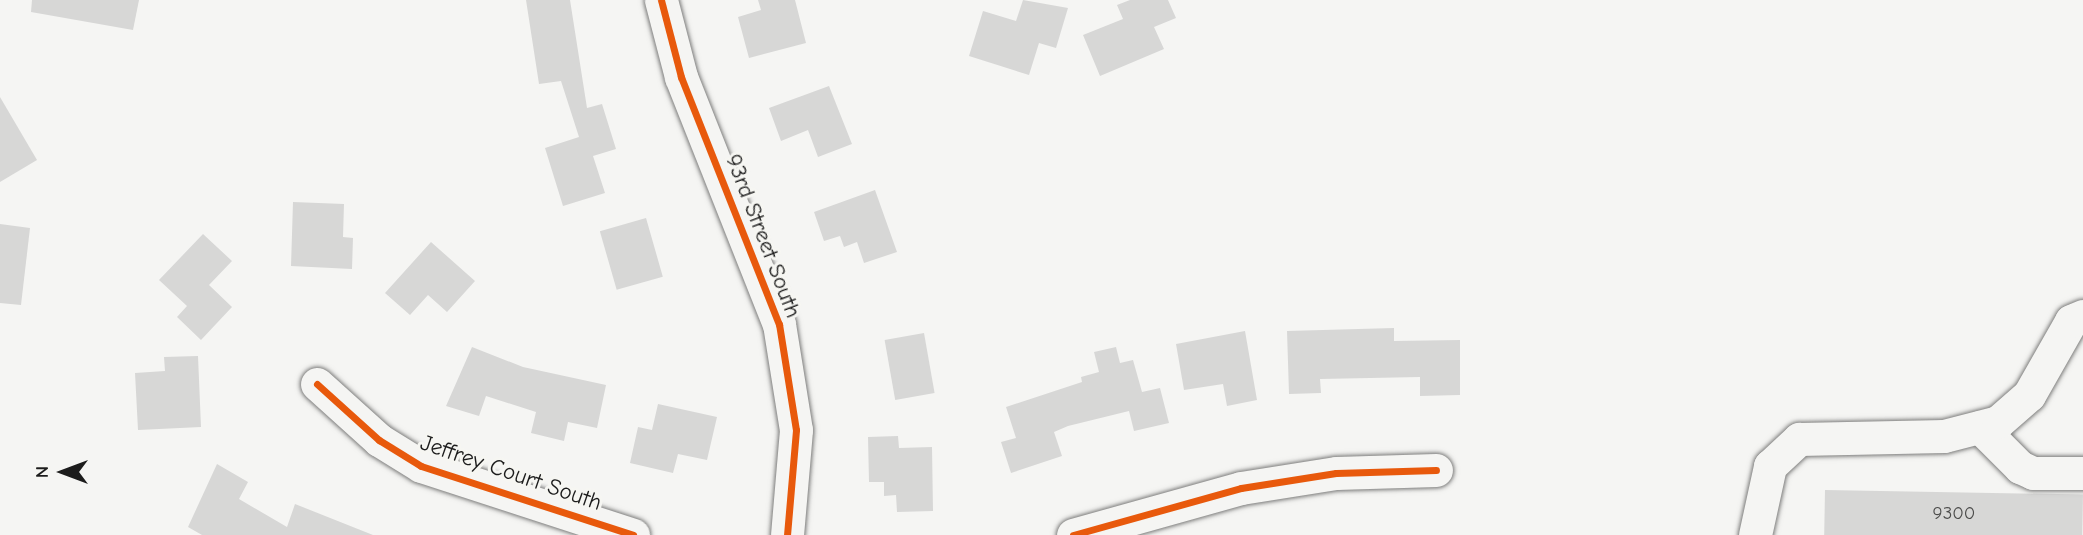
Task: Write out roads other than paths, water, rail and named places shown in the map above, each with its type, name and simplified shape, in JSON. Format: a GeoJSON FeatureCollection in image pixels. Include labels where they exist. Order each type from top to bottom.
{"type":"FeatureCollection","features":[{"type":"Feature","properties":{"kind":"street","name":"93rd Street South"},"geometry":{"type":"LineString","coordinates":[[661,0],[681,77],[779,324],[796,430],[787,535]]}},
{"type":"Feature","properties":{"kind":"street"},"geometry":{"type":"LineString","coordinates":[[1755,535],[1770,467],[1799,439],[1944,436],[1997,422],[2029,395],[2071,321],[2083,316]]}},
{"type":"Feature","properties":{"kind":"street","name":"Jeffrey Court South"},"geometry":{"type":"LineString","coordinates":[[317,384],[379,440],[421,467],[633,535]]}},
{"type":"Feature","properties":{"kind":"street"},"geometry":{"type":"LineString","coordinates":[[1980,427],[2033,473],[2083,473]]}},
{"type":"Feature","properties":{"kind":"street"},"geometry":{"type":"LineString","coordinates":[[1073,535],[1241,488],[1336,472],[1436,470]]}}]}
